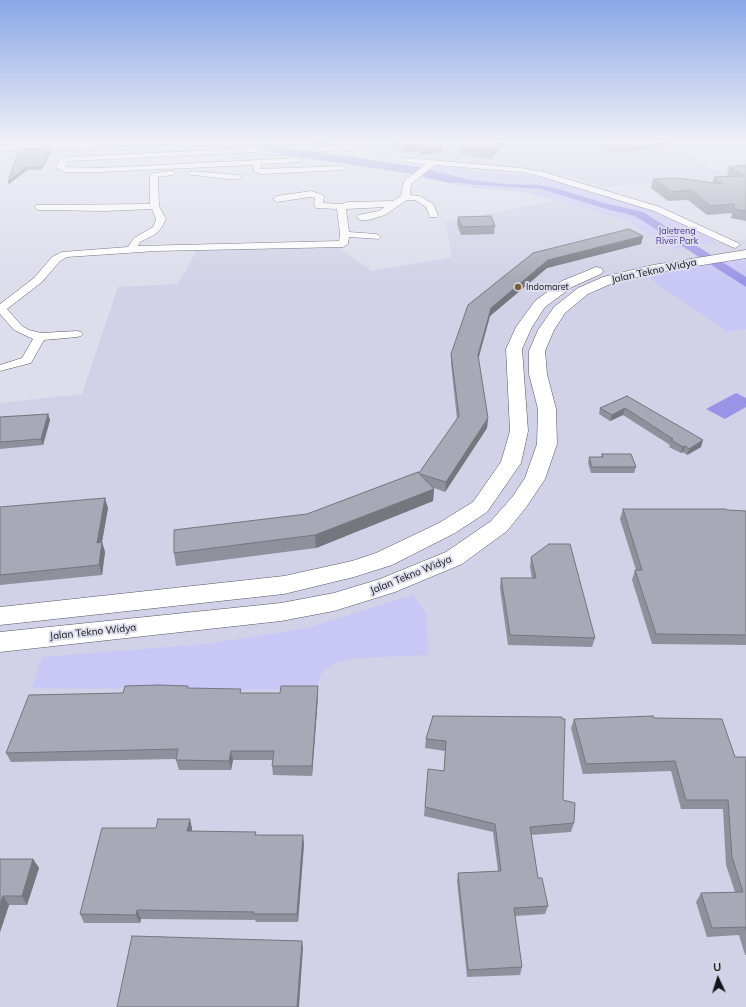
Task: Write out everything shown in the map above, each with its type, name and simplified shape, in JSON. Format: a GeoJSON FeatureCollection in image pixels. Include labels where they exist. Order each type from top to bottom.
{"type":"FeatureCollection","features":[{"type":"Feature","properties":{"kind":"main road","name":"Jalan Tekno Widya"},"geometry":{"type":"LineString","coordinates":[[0,616],[284,585],[354,569],[384,559],[454,524],[480,507],[511,463],[519,431],[514,349],[524,327],[540,304],[567,284],[597,270],[647,258],[684,258],[737,249]]}},
{"type":"Feature","properties":{"kind":"main road","name":"Jalan Tekno Widya"},"geometry":{"type":"LineString","coordinates":[[0,642],[281,612],[334,602],[387,586],[454,558],[499,526],[520,501],[535,479],[547,444],[547,409],[538,374],[537,351],[546,330],[559,310],[583,291],[608,280],[653,269],[684,258]]}},
{"type":"Feature","properties":{"kind":"main road"},"geometry":{"type":"LineString","coordinates":[[137,628],[139,602]]}},
{"type":"Feature","properties":{"kind":"street"},"geometry":{"type":"LineString","coordinates":[[131,249],[137,240],[151,233],[157,228],[161,219],[155,206],[154,189]]}},
{"type":"Feature","properties":{"kind":"street"},"geometry":{"type":"LineString","coordinates":[[406,197],[407,189]]}},
{"type":"Feature","properties":{"kind":"street"},"geometry":{"type":"LineString","coordinates":[[591,189],[665,212],[737,249]]}},
{"type":"Feature","properties":{"kind":"street"},"geometry":{"type":"LineString","coordinates":[[277,199],[311,194],[320,197],[318,204],[319,206],[342,207],[348,205],[395,204]]}},
{"type":"Feature","properties":{"kind":"street"},"geometry":{"type":"LineString","coordinates":[[361,217],[368,217],[382,213],[406,197],[417,198],[430,206],[433,215]]}},
{"type":"Feature","properties":{"kind":"street"},"geometry":{"type":"LineString","coordinates":[[40,207],[104,208],[155,206]]}},
{"type":"Feature","properties":{"kind":"street"},"geometry":{"type":"LineString","coordinates":[[77,334],[40,337],[18,328],[1,308],[38,280],[60,256],[65,254],[131,249],[340,245],[343,243],[345,234],[341,209],[342,207]]}},
{"type":"Feature","properties":{"kind":"street"},"geometry":{"type":"LineString","coordinates":[[345,234],[376,237]]}},
{"type":"Feature","properties":{"kind":"street"},"geometry":{"type":"LineString","coordinates":[[2,368],[27,360],[40,337]]}},
{"type":"Feature","properties":{"kind":"shaded area"},"geometry":{"type":"Polygon","coordinates":[[[541,189],[559,189],[604,203],[643,212],[746,277],[746,287],[635,216],[541,189]]]}},
{"type":"Feature","properties":{"kind":"shaded area"},"geometry":{"type":"Polygon","coordinates":[[[554,201],[624,220],[674,249],[746,239],[746,258],[728,332],[746,329],[746,1007],[0,1007],[0,403],[82,394],[118,287],[178,284],[197,250],[338,247],[372,271],[452,257],[445,222],[554,201]]]}},
{"type":"Feature","properties":{"kind":"shaded area"},"geometry":{"type":"Polygon","coordinates":[[[736,393],[746,398],[746,407],[725,419],[706,409],[736,393]]]}},
{"type":"Feature","properties":{"kind":"green space","name":"Jaletreng River Park"},"geometry":{"type":"Polygon","coordinates":[[[485,189],[582,189],[652,210],[718,243],[674,249],[624,220],[523,192],[485,189]]]}},
{"type":"Feature","properties":{"kind":"green space","name":"Jaletreng River Park"},"geometry":{"type":"Polygon","coordinates":[[[746,258],[746,329],[728,332],[645,275],[746,258]]]}},
{"type":"Feature","properties":{"kind":"green space"},"geometry":{"type":"Polygon","coordinates":[[[413,595],[426,614],[428,655],[357,658],[338,662],[325,669],[319,677],[317,690],[32,688],[42,657],[207,644],[308,628],[413,595]]]}},
{"type":"Feature","properties":{"kind":"building"},"geometry":{"type":"Polygon","coordinates":[[[667,189],[746,189],[746,211],[734,209],[734,204],[710,206],[691,190],[671,192],[667,189]]]}},
{"type":"Feature","properties":{"kind":"building"},"geometry":{"type":"Polygon","coordinates":[[[491,216],[495,226],[462,227],[458,217],[491,216]]]}},
{"type":"Feature","properties":{"kind":"building"},"geometry":{"type":"Polygon","coordinates":[[[629,229],[643,236],[548,260],[491,308],[478,355],[488,418],[446,482],[420,474],[419,473],[459,416],[451,354],[468,305],[533,253],[629,229]]]}},
{"type":"Feature","properties":{"kind":"building"},"geometry":{"type":"Polygon","coordinates":[[[627,396],[703,440],[689,449],[671,440],[673,439],[625,408],[612,415],[600,408],[627,396]]]}},
{"type":"Feature","properties":{"kind":"building"},"geometry":{"type":"Polygon","coordinates":[[[48,414],[41,439],[0,442],[0,417],[48,414]]]}},
{"type":"Feature","properties":{"kind":"building"},"geometry":{"type":"Polygon","coordinates":[[[602,454],[631,454],[636,467],[592,467],[589,457],[603,457],[602,454]]]}},
{"type":"Feature","properties":{"kind":"building"},"geometry":{"type":"Polygon","coordinates":[[[418,472],[434,489],[315,535],[174,553],[174,530],[307,514],[418,472]]]}},
{"type":"Feature","properties":{"kind":"building"},"geometry":{"type":"Polygon","coordinates":[[[105,498],[97,543],[102,542],[99,565],[0,575],[0,507],[105,498]]]}},
{"type":"Feature","properties":{"kind":"building"},"geometry":{"type":"Polygon","coordinates":[[[623,509],[726,509],[746,511],[746,635],[656,634],[635,570],[642,570],[623,509]]]}},
{"type":"Feature","properties":{"kind":"building"},"geometry":{"type":"Polygon","coordinates":[[[549,544],[570,544],[595,638],[510,635],[501,578],[536,578],[531,557],[549,544]]]}},
{"type":"Feature","properties":{"kind":"building"},"geometry":{"type":"Polygon","coordinates":[[[125,686],[188,686],[187,688],[241,689],[240,693],[280,693],[281,686],[318,686],[312,766],[272,766],[274,751],[231,751],[229,761],[176,760],[178,749],[6,753],[29,695],[123,693],[125,686]]]}},
{"type":"Feature","properties":{"kind":"building"},"geometry":{"type":"Polygon","coordinates":[[[433,716],[562,717],[562,719],[565,719],[563,800],[575,803],[574,823],[530,827],[538,878],[542,878],[548,906],[514,908],[522,967],[468,970],[458,873],[501,871],[495,824],[425,807],[428,769],[444,771],[446,741],[426,739],[433,716]]]}},
{"type":"Feature","properties":{"kind":"building"},"geometry":{"type":"Polygon","coordinates":[[[653,716],[654,718],[722,719],[735,757],[746,757],[746,930],[745,927],[712,928],[701,893],[743,892],[732,857],[728,800],[686,800],[675,761],[586,764],[574,719],[653,716]]]}},
{"type":"Feature","properties":{"kind":"building"},"geometry":{"type":"Polygon","coordinates":[[[158,819],[190,819],[187,831],[256,832],[255,835],[303,835],[297,914],[137,910],[136,915],[80,914],[102,828],[156,828],[158,819]]]}},
{"type":"Feature","properties":{"kind":"building"},"geometry":{"type":"Polygon","coordinates":[[[0,859],[33,859],[22,896],[3,896],[0,905],[0,859]]]}},
{"type":"Feature","properties":{"kind":"building"},"geometry":{"type":"Polygon","coordinates":[[[132,936],[302,941],[297,1007],[117,1007],[132,936]]]}},
{"type":"Feature","properties":{"kind":"place","name":"Indomaret"},"geometry":{"type":"Point","coordinates":[518,287]}}]}
